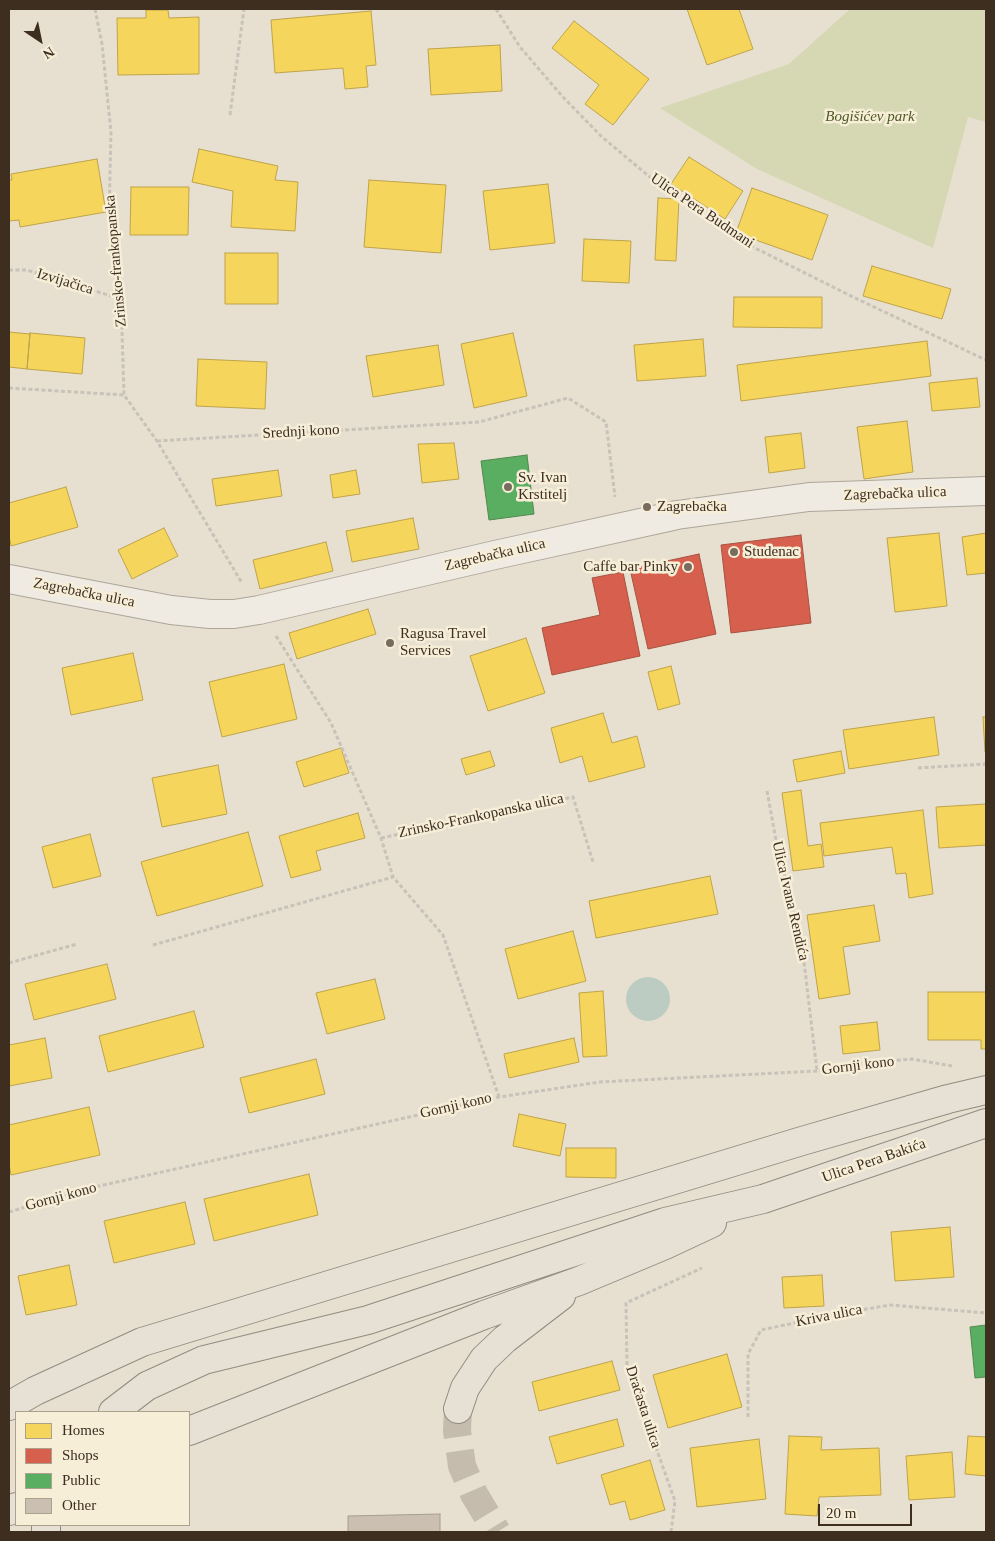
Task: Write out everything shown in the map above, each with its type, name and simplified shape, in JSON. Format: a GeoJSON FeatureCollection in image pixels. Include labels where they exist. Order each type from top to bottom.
{"type":"FeatureCollection","features":[{"type":"Feature","properties":{"kind":"main road"},"geometry":{"type":"LineString","coordinates":[[9,1406],[35,1391],[142,1342],[802,1141],[986,1090]]}},
{"type":"Feature","properties":{"kind":"main road","name":"Ulica Pera Bakića"},"geometry":{"type":"LineString","coordinates":[[763,1198],[986,1123]]}},
{"type":"Feature","properties":{"kind":"main road"},"geometry":{"type":"LineString","coordinates":[[190,1431],[484,1315],[579,1281],[665,1245],[763,1198]]}},
{"type":"Feature","properties":{"kind":"main road"},"geometry":{"type":"LineString","coordinates":[[114,1411],[147,1386],[204,1360],[368,1320],[665,1222],[763,1198]]}},
{"type":"Feature","properties":{"kind":"main road"},"geometry":{"type":"LineString","coordinates":[[458,1409],[466,1388],[484,1360],[505,1339],[579,1281]]}},
{"type":"Feature","properties":{"kind":"street","name":"Zagrebačka ulica"},"geometry":{"type":"LineString","coordinates":[[9,579],[171,610],[210,614],[234,614],[260,610],[677,515],[809,497],[986,491]]}},
{"type":"Feature","properties":{"kind":"path","name":"Zrinsko-frankopanska"},"geometry":{"type":"LineString","coordinates":[[95,9],[102,44],[111,132],[109,217],[122,299],[124,395]]}},
{"type":"Feature","properties":{"kind":"path"},"geometry":{"type":"LineString","coordinates":[[230,115],[244,9]]}},
{"type":"Feature","properties":{"kind":"path","name":"Ulica Pera Budmani"},"geometry":{"type":"LineString","coordinates":[[496,9],[520,46],[562,96],[602,137],[663,188],[735,238],[986,360]]}},
{"type":"Feature","properties":{"kind":"path","name":"Izvijačica"},"geometry":{"type":"LineString","coordinates":[[9,270],[27,270],[122,299]]}},
{"type":"Feature","properties":{"kind":"path"},"geometry":{"type":"LineString","coordinates":[[9,388],[124,395],[156,441],[243,585]]}},
{"type":"Feature","properties":{"kind":"path","name":"Srednji kono"},"geometry":{"type":"LineString","coordinates":[[156,441],[479,422],[568,398],[606,422],[619,528]]}},
{"type":"Feature","properties":{"kind":"path","name":"Zrinsko-Frankopanska ulica"},"geometry":{"type":"LineString","coordinates":[[272,629],[331,723],[380,838],[393,877],[443,935],[499,1097]]}},
{"type":"Feature","properties":{"kind":"path"},"geometry":{"type":"LineString","coordinates":[[918,768],[986,764]]}},
{"type":"Feature","properties":{"kind":"path","name":"Ulica Ivana Rendića"},"geometry":{"type":"LineString","coordinates":[[767,791],[776,840],[802,945],[817,1071]]}},
{"type":"Feature","properties":{"kind":"path","name":"Zrinsko-Frankopanska ulica"},"geometry":{"type":"LineString","coordinates":[[380,838],[573,797],[593,862]]}},
{"type":"Feature","properties":{"kind":"path"},"geometry":{"type":"LineString","coordinates":[[153,945],[393,877]]}},
{"type":"Feature","properties":{"kind":"path"},"geometry":{"type":"LineString","coordinates":[[9,962],[77,944]]}},
{"type":"Feature","properties":{"kind":"path","name":"Gornji kono"},"geometry":{"type":"LineString","coordinates":[[9,1212],[90,1188],[499,1097],[600,1082],[817,1071],[852,1064],[912,1059]]}},
{"type":"Feature","properties":{"kind":"path","name":"Dračasta ulica"},"geometry":{"type":"LineString","coordinates":[[671,1532],[675,1501],[627,1366],[626,1302],[702,1268]]}},
{"type":"Feature","properties":{"kind":"path","name":"Kriva ulica"},"geometry":{"type":"LineString","coordinates":[[748,1417],[748,1354],[761,1330],[890,1305],[986,1313]]}},
{"type":"Feature","properties":{"kind":"green space","name":"Bogišićev park"},"geometry":{"type":"Polygon","coordinates":[[[850,9],[986,9],[986,122],[968,117],[933,248],[757,169],[660,108],[789,64],[850,9]]]}},
{"type":"Feature","properties":{"kind":"shaded area"},"geometry":{"type":"Polygon","coordinates":[[[648,977],[660,981],[666,987],[670,999],[666,1011],[660,1017],[648,1021],[636,1017],[630,1011],[626,999],[630,987],[636,981],[648,977]]]}},
{"type":"Feature","properties":{"kind":"building: Homes"},"geometry":{"type":"Polygon","coordinates":[[[687,9],[739,9],[753,49],[707,65],[687,9]]]}},
{"type":"Feature","properties":{"kind":"building: Homes"},"geometry":{"type":"Polygon","coordinates":[[[146,10],[168,10],[169,18],[199,17],[199,74],[118,75],[117,18],[146,18],[146,10]]]}},
{"type":"Feature","properties":{"kind":"building: Homes"},"geometry":{"type":"Polygon","coordinates":[[[371,11],[376,65],[366,66],[368,87],[345,89],[343,68],[275,73],[271,20],[371,11]]]}},
{"type":"Feature","properties":{"kind":"building: Homes"},"geometry":{"type":"Polygon","coordinates":[[[574,21],[649,79],[613,125],[585,104],[599,85],[552,48],[574,21]]]}},
{"type":"Feature","properties":{"kind":"building: Homes"},"geometry":{"type":"Polygon","coordinates":[[[500,45],[502,91],[431,95],[428,49],[500,45]]]}},
{"type":"Feature","properties":{"kind":"building: Homes"},"geometry":{"type":"Polygon","coordinates":[[[199,149],[278,166],[275,180],[298,182],[295,231],[231,227],[233,191],[192,182],[199,149]]]}},
{"type":"Feature","properties":{"kind":"building: Homes"},"geometry":{"type":"Polygon","coordinates":[[[689,157],[743,191],[725,219],[671,184],[689,157]]]}},
{"type":"Feature","properties":{"kind":"building: Homes"},"geometry":{"type":"Polygon","coordinates":[[[97,159],[106,212],[20,227],[19,220],[9,221],[9,180],[12,180],[11,174],[97,159]]]}},
{"type":"Feature","properties":{"kind":"building: Homes"},"geometry":{"type":"Polygon","coordinates":[[[369,180],[446,185],[441,253],[364,247],[369,180]]]}},
{"type":"Feature","properties":{"kind":"building: Homes"},"geometry":{"type":"Polygon","coordinates":[[[548,184],[555,243],[490,250],[483,191],[548,184]]]}},
{"type":"Feature","properties":{"kind":"building: Homes"},"geometry":{"type":"Polygon","coordinates":[[[131,187],[189,187],[188,235],[130,235],[131,187]]]}},
{"type":"Feature","properties":{"kind":"building: Homes"},"geometry":{"type":"Polygon","coordinates":[[[752,188],[828,215],[812,260],[736,233],[752,188]]]}},
{"type":"Feature","properties":{"kind":"building: Homes"},"geometry":{"type":"Polygon","coordinates":[[[658,198],[679,199],[676,261],[655,260],[658,198]]]}},
{"type":"Feature","properties":{"kind":"building: Homes"},"geometry":{"type":"Polygon","coordinates":[[[584,239],[631,241],[629,283],[582,281],[584,239]]]}},
{"type":"Feature","properties":{"kind":"building: Homes"},"geometry":{"type":"Polygon","coordinates":[[[225,253],[278,253],[278,304],[225,304],[225,253]]]}},
{"type":"Feature","properties":{"kind":"building: Homes"},"geometry":{"type":"Polygon","coordinates":[[[872,266],[951,289],[942,319],[863,296],[872,266]]]}},
{"type":"Feature","properties":{"kind":"building: Homes"},"geometry":{"type":"Polygon","coordinates":[[[734,297],[822,297],[822,328],[733,327],[734,297]]]}},
{"type":"Feature","properties":{"kind":"building: Homes"},"geometry":{"type":"Polygon","coordinates":[[[9,332],[30,334],[27,369],[9,367],[9,332]]]}},
{"type":"Feature","properties":{"kind":"building: Homes"},"geometry":{"type":"Polygon","coordinates":[[[30,333],[85,338],[82,374],[27,369],[30,333]]]}},
{"type":"Feature","properties":{"kind":"building: Homes"},"geometry":{"type":"Polygon","coordinates":[[[513,333],[527,396],[474,408],[461,344],[513,333]]]}},
{"type":"Feature","properties":{"kind":"building: Homes"},"geometry":{"type":"Polygon","coordinates":[[[703,339],[706,376],[637,381],[634,345],[703,339]]]}},
{"type":"Feature","properties":{"kind":"building: Homes"},"geometry":{"type":"Polygon","coordinates":[[[927,341],[931,376],[741,401],[737,365],[927,341]]]}},
{"type":"Feature","properties":{"kind":"building: Homes"},"geometry":{"type":"Polygon","coordinates":[[[438,345],[444,385],[373,397],[366,356],[438,345]]]}},
{"type":"Feature","properties":{"kind":"building: Homes"},"geometry":{"type":"Polygon","coordinates":[[[198,359],[267,362],[265,409],[196,406],[198,359]]]}},
{"type":"Feature","properties":{"kind":"building: Homes"},"geometry":{"type":"Polygon","coordinates":[[[977,378],[980,407],[932,411],[929,383],[977,378]]]}},
{"type":"Feature","properties":{"kind":"building: Homes"},"geometry":{"type":"Polygon","coordinates":[[[907,421],[913,472],[864,479],[857,427],[907,421]]]}},
{"type":"Feature","properties":{"kind":"building: Homes"},"geometry":{"type":"Polygon","coordinates":[[[801,433],[805,468],[769,473],[765,437],[801,433]]]}},
{"type":"Feature","properties":{"kind":"building: Homes"},"geometry":{"type":"Polygon","coordinates":[[[454,443],[459,479],[422,483],[418,444],[454,443]]]}},
{"type":"Feature","properties":{"kind":"building: Homes"},"geometry":{"type":"Polygon","coordinates":[[[278,470],[282,496],[216,506],[212,479],[278,470]]]}},
{"type":"Feature","properties":{"kind":"building: Homes"},"geometry":{"type":"Polygon","coordinates":[[[356,470],[360,494],[333,498],[330,475],[356,470]]]}},
{"type":"Feature","properties":{"kind":"building: Homes"},"geometry":{"type":"Polygon","coordinates":[[[66,487],[78,527],[11,546],[9,536],[9,503],[66,487]]]}},
{"type":"Feature","properties":{"kind":"building: Homes"},"geometry":{"type":"Polygon","coordinates":[[[413,518],[419,549],[352,562],[346,531],[413,518]]]}},
{"type":"Feature","properties":{"kind":"building: Homes"},"geometry":{"type":"Polygon","coordinates":[[[164,528],[178,556],[132,579],[118,550],[164,528]]]}},
{"type":"Feature","properties":{"kind":"building: Homes"},"geometry":{"type":"Polygon","coordinates":[[[939,533],[947,606],[895,612],[887,538],[939,533]]]}},
{"type":"Feature","properties":{"kind":"building: Homes"},"geometry":{"type":"Polygon","coordinates":[[[986,533],[986,573],[967,575],[962,537],[986,533]]]}},
{"type":"Feature","properties":{"kind":"building: Homes"},"geometry":{"type":"Polygon","coordinates":[[[326,542],[333,571],[260,589],[253,560],[326,542]]]}},
{"type":"Feature","properties":{"kind":"building: Homes"},"geometry":{"type":"Polygon","coordinates":[[[368,609],[376,634],[297,659],[289,633],[368,609]]]}},
{"type":"Feature","properties":{"kind":"building: Homes"},"geometry":{"type":"Polygon","coordinates":[[[526,638],[545,693],[488,711],[470,656],[526,638]]]}},
{"type":"Feature","properties":{"kind":"building: Homes"},"geometry":{"type":"Polygon","coordinates":[[[133,653],[143,700],[71,715],[62,668],[133,653]]]}},
{"type":"Feature","properties":{"kind":"building: Homes"},"geometry":{"type":"Polygon","coordinates":[[[284,664],[297,719],[222,737],[209,682],[284,664]]]}},
{"type":"Feature","properties":{"kind":"building: Homes"},"geometry":{"type":"Polygon","coordinates":[[[671,666],[680,704],[658,710],[648,672],[671,666]]]}},
{"type":"Feature","properties":{"kind":"building: Homes"},"geometry":{"type":"Polygon","coordinates":[[[603,713],[612,743],[637,736],[645,767],[589,782],[582,756],[560,763],[551,728],[603,713]]]}},
{"type":"Feature","properties":{"kind":"building: Homes"},"geometry":{"type":"Polygon","coordinates":[[[934,717],[939,755],[849,769],[843,730],[934,717]]]}},
{"type":"Feature","properties":{"kind":"building: Homes"},"geometry":{"type":"Polygon","coordinates":[[[983,717],[986,717],[986,752],[985,752],[983,717]]]}},
{"type":"Feature","properties":{"kind":"building: Homes"},"geometry":{"type":"Polygon","coordinates":[[[341,748],[349,773],[304,787],[296,762],[341,748]]]}},
{"type":"Feature","properties":{"kind":"building: Homes"},"geometry":{"type":"Polygon","coordinates":[[[490,751],[495,766],[466,775],[461,759],[490,751]]]}},
{"type":"Feature","properties":{"kind":"building: Homes"},"geometry":{"type":"Polygon","coordinates":[[[841,751],[845,773],[797,782],[793,760],[841,751]]]}},
{"type":"Feature","properties":{"kind":"building: Homes"},"geometry":{"type":"Polygon","coordinates":[[[218,765],[227,814],[162,827],[152,778],[218,765]]]}},
{"type":"Feature","properties":{"kind":"building: Homes"},"geometry":{"type":"Polygon","coordinates":[[[801,790],[808,846],[821,844],[824,867],[793,871],[782,793],[801,790]]]}},
{"type":"Feature","properties":{"kind":"building: Homes"},"geometry":{"type":"Polygon","coordinates":[[[986,804],[986,845],[939,848],[936,807],[986,804]]]}},
{"type":"Feature","properties":{"kind":"building: Homes"},"geometry":{"type":"Polygon","coordinates":[[[923,810],[933,894],[909,898],[906,873],[896,874],[892,847],[824,856],[820,823],[923,810]]]}},
{"type":"Feature","properties":{"kind":"building: Homes"},"geometry":{"type":"Polygon","coordinates":[[[358,813],[365,838],[316,851],[321,870],[291,878],[279,836],[358,813]]]}},
{"type":"Feature","properties":{"kind":"building: Homes"},"geometry":{"type":"Polygon","coordinates":[[[248,832],[263,886],[157,916],[141,862],[248,832]]]}},
{"type":"Feature","properties":{"kind":"building: Homes"},"geometry":{"type":"Polygon","coordinates":[[[90,834],[101,876],[53,888],[42,847],[90,834]]]}},
{"type":"Feature","properties":{"kind":"building: Homes"},"geometry":{"type":"Polygon","coordinates":[[[710,876],[718,914],[596,938],[589,901],[710,876]]]}},
{"type":"Feature","properties":{"kind":"building: Homes"},"geometry":{"type":"Polygon","coordinates":[[[874,905],[880,941],[843,947],[850,994],[819,999],[807,915],[874,905]]]}},
{"type":"Feature","properties":{"kind":"building: Homes"},"geometry":{"type":"Polygon","coordinates":[[[573,931],[586,981],[518,999],[505,949],[573,931]]]}},
{"type":"Feature","properties":{"kind":"building: Homes"},"geometry":{"type":"Polygon","coordinates":[[[107,964],[116,999],[34,1020],[25,984],[107,964]]]}},
{"type":"Feature","properties":{"kind":"building: Homes"},"geometry":{"type":"Polygon","coordinates":[[[375,979],[385,1019],[327,1034],[316,993],[375,979]]]}},
{"type":"Feature","properties":{"kind":"building: Homes"},"geometry":{"type":"Polygon","coordinates":[[[603,991],[607,1056],[583,1057],[579,993],[603,991]]]}},
{"type":"Feature","properties":{"kind":"building: Homes"},"geometry":{"type":"Polygon","coordinates":[[[928,992],[986,992],[986,1049],[981,1049],[981,1040],[928,1040],[928,992]]]}},
{"type":"Feature","properties":{"kind":"building: Homes"},"geometry":{"type":"Polygon","coordinates":[[[194,1011],[204,1047],[108,1072],[99,1036],[194,1011]]]}},
{"type":"Feature","properties":{"kind":"building: Homes"},"geometry":{"type":"Polygon","coordinates":[[[877,1022],[880,1050],[843,1054],[840,1026],[877,1022]]]}},
{"type":"Feature","properties":{"kind":"building: Homes"},"geometry":{"type":"Polygon","coordinates":[[[45,1038],[52,1078],[9,1086],[9,1045],[45,1038]]]}},
{"type":"Feature","properties":{"kind":"building: Homes"},"geometry":{"type":"Polygon","coordinates":[[[574,1038],[579,1062],[509,1078],[504,1054],[574,1038]]]}},
{"type":"Feature","properties":{"kind":"building: Homes"},"geometry":{"type":"Polygon","coordinates":[[[316,1059],[325,1094],[249,1113],[240,1078],[316,1059]]]}},
{"type":"Feature","properties":{"kind":"building: Homes"},"geometry":{"type":"Polygon","coordinates":[[[89,1107],[100,1155],[11,1175],[9,1164],[9,1125],[89,1107]]]}},
{"type":"Feature","properties":{"kind":"building: Homes"},"geometry":{"type":"Polygon","coordinates":[[[519,1114],[566,1124],[560,1156],[513,1146],[519,1114]]]}},
{"type":"Feature","properties":{"kind":"building: Homes"},"geometry":{"type":"Polygon","coordinates":[[[566,1148],[616,1148],[616,1178],[566,1177],[566,1148]]]}},
{"type":"Feature","properties":{"kind":"building: Homes"},"geometry":{"type":"Polygon","coordinates":[[[309,1174],[318,1215],[214,1241],[204,1199],[309,1174]]]}},
{"type":"Feature","properties":{"kind":"building: Homes"},"geometry":{"type":"Polygon","coordinates":[[[185,1202],[195,1244],[114,1263],[104,1221],[185,1202]]]}},
{"type":"Feature","properties":{"kind":"building: Homes"},"geometry":{"type":"Polygon","coordinates":[[[950,1227],[954,1277],[895,1281],[891,1232],[950,1227]]]}},
{"type":"Feature","properties":{"kind":"building: Homes"},"geometry":{"type":"Polygon","coordinates":[[[69,1265],[77,1305],[26,1315],[18,1276],[69,1265]]]}},
{"type":"Feature","properties":{"kind":"building: Homes"},"geometry":{"type":"Polygon","coordinates":[[[822,1275],[824,1306],[784,1308],[782,1277],[822,1275]]]}},
{"type":"Feature","properties":{"kind":"building: Homes"},"geometry":{"type":"Polygon","coordinates":[[[727,1354],[742,1407],[668,1428],[653,1375],[727,1354]]]}},
{"type":"Feature","properties":{"kind":"building: Homes"},"geometry":{"type":"Polygon","coordinates":[[[612,1361],[620,1390],[539,1411],[532,1382],[612,1361]]]}},
{"type":"Feature","properties":{"kind":"building: Homes"},"geometry":{"type":"Polygon","coordinates":[[[617,1419],[624,1446],[557,1464],[549,1437],[617,1419]]]}},
{"type":"Feature","properties":{"kind":"building: Homes"},"geometry":{"type":"Polygon","coordinates":[[[789,1436],[822,1437],[821,1450],[879,1448],[881,1495],[819,1497],[817,1516],[785,1514],[789,1436]]]}},
{"type":"Feature","properties":{"kind":"building: Homes"},"geometry":{"type":"Polygon","coordinates":[[[968,1436],[986,1437],[986,1476],[965,1474],[968,1436]]]}},
{"type":"Feature","properties":{"kind":"building: Homes"},"geometry":{"type":"Polygon","coordinates":[[[759,1439],[766,1499],[697,1507],[690,1448],[759,1439]]]}},
{"type":"Feature","properties":{"kind":"building: Homes"},"geometry":{"type":"Polygon","coordinates":[[[952,1452],[955,1497],[909,1500],[906,1456],[952,1452]]]}},
{"type":"Feature","properties":{"kind":"building: Homes"},"geometry":{"type":"Polygon","coordinates":[[[650,1460],[665,1510],[630,1520],[625,1501],[610,1505],[601,1475],[650,1460]]]}},
{"type":"Feature","properties":{"kind":"building: Shops"},"geometry":{"type":"Polygon","coordinates":[[[801,535],[811,623],[731,633],[721,545],[801,535]]]}},
{"type":"Feature","properties":{"kind":"building: Shops"},"geometry":{"type":"Polygon","coordinates":[[[699,554],[716,634],[648,649],[630,569],[699,554]]]}},
{"type":"Feature","properties":{"kind":"building: Shops"},"geometry":{"type":"Polygon","coordinates":[[[623,572],[640,656],[552,675],[542,628],[600,615],[592,578],[623,572]]]}},
{"type":"Feature","properties":{"kind":"building: Public","name":"Sv. Ivan Krstitelj"},"geometry":{"type":"Polygon","coordinates":[[[527,455],[534,514],[489,520],[481,461],[527,455]]]}},
{"type":"Feature","properties":{"kind":"building: Public"},"geometry":{"type":"Polygon","coordinates":[[[986,1325],[986,1377],[975,1378],[970,1327],[986,1325]]]}},
{"type":"Feature","properties":{"kind":"building: Other"},"geometry":{"type":"Polygon","coordinates":[[[440,1514],[440,1532],[348,1532],[348,1516],[440,1514]]]}},
{"type":"Feature","properties":{"kind":"tunnel"},"geometry":{"type":"LineString","coordinates":[[458,1409],[457,1431],[462,1466],[474,1494],[497,1532]]}},
{"type":"Feature","properties":{"kind":"place","name":"Sv. Ivan Krstitelj"},"geometry":{"type":"Point","coordinates":[508,487]}},
{"type":"Feature","properties":{"kind":"place","name":"Zagrebačka"},"geometry":{"type":"Point","coordinates":[647,507]}},
{"type":"Feature","properties":{"kind":"place","name":"Studenac"},"geometry":{"type":"Point","coordinates":[734,552]}},
{"type":"Feature","properties":{"kind":"place","name":"Caffe bar Pinky"},"geometry":{"type":"Point","coordinates":[688,567]}},
{"type":"Feature","properties":{"kind":"place","name":"Ragusa Travel Services"},"geometry":{"type":"Point","coordinates":[390,643]}}]}
